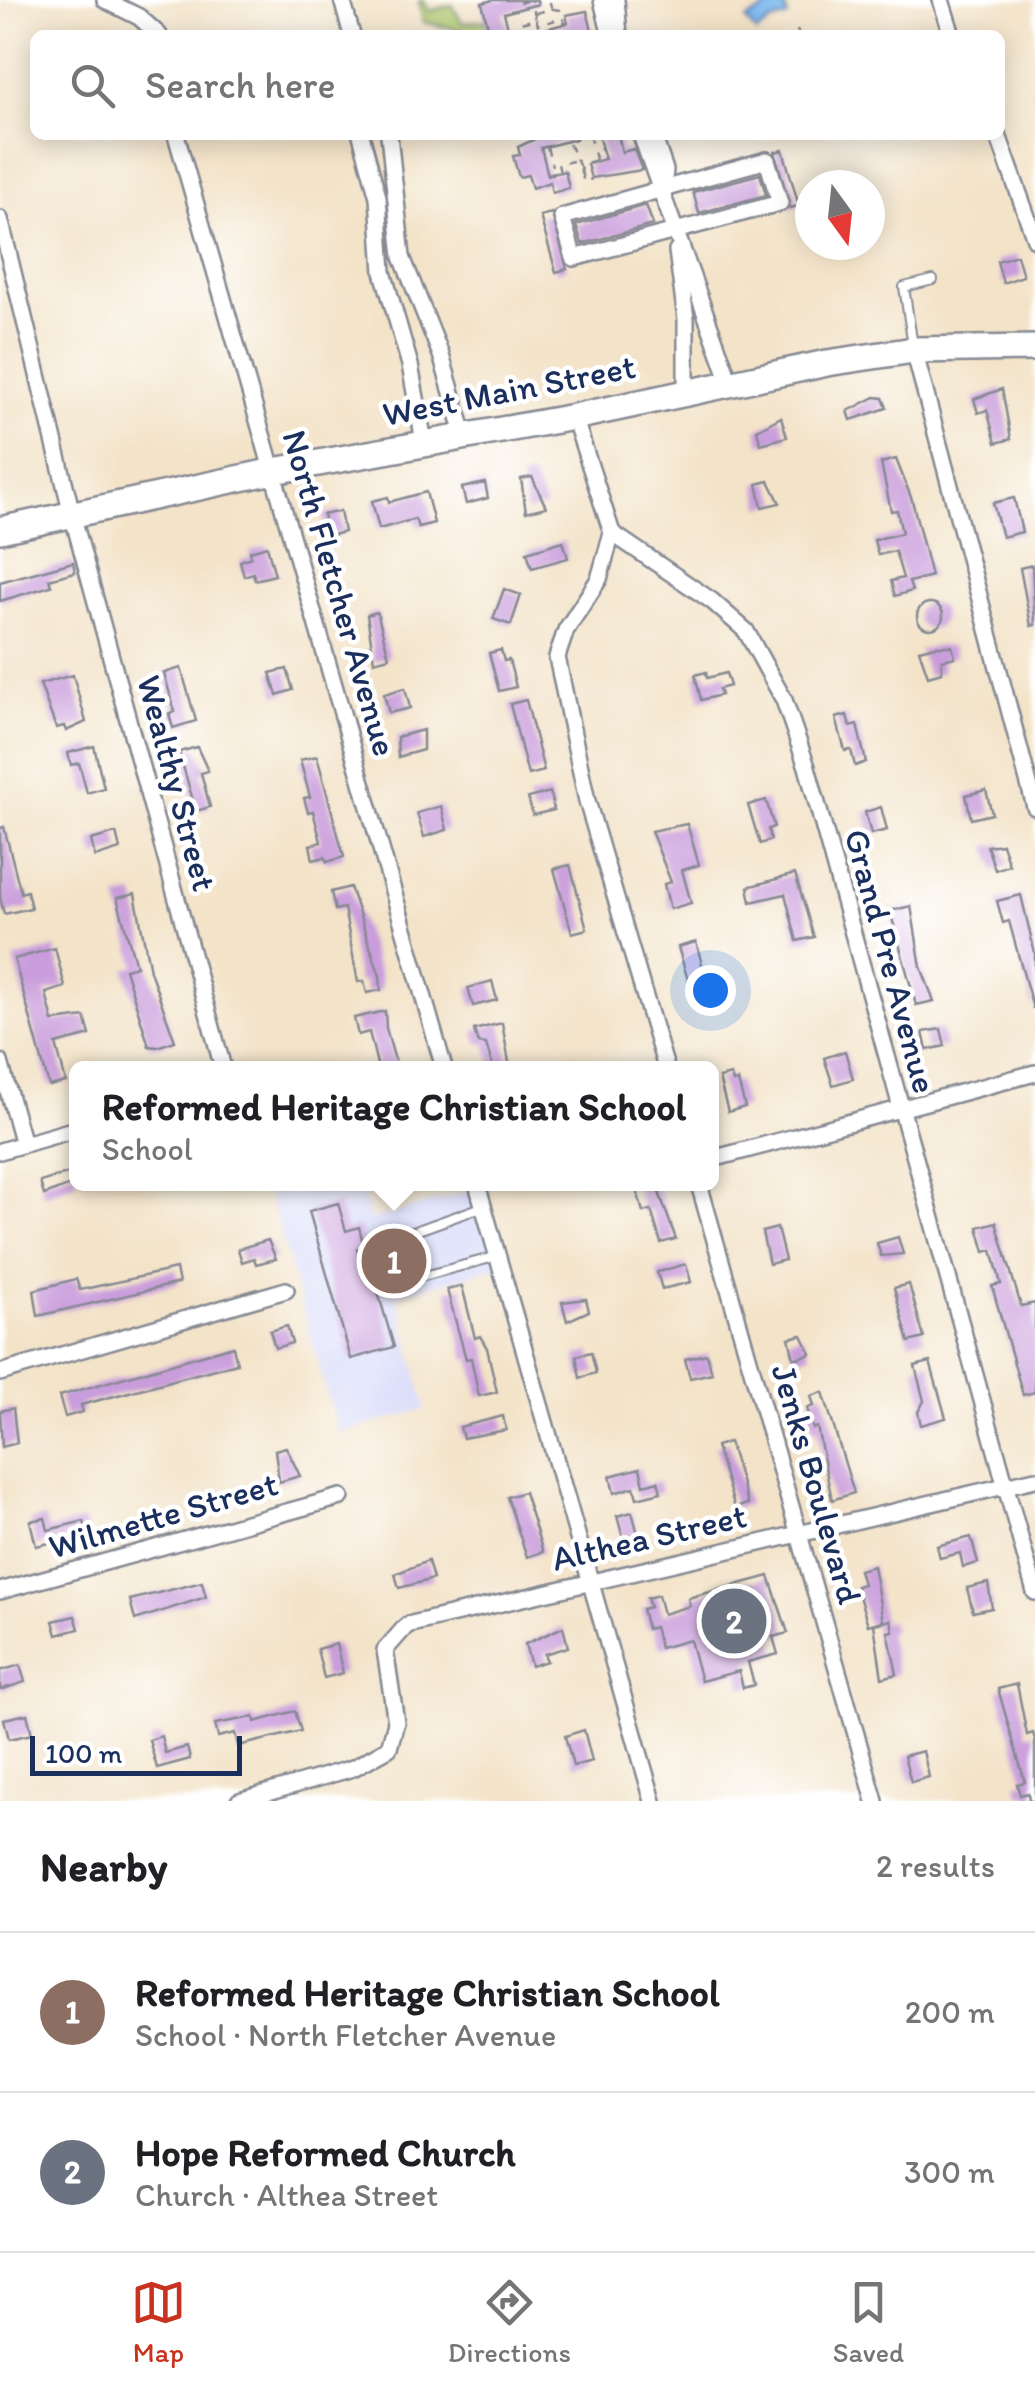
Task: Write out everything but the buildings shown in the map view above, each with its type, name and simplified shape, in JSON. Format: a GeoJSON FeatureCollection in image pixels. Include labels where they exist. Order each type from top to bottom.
{"type":"FeatureCollection","features":[{"type":"Feature","properties":{"kind":"main road","name":"West Main Street"},"geometry":{"type":"LineString","coordinates":[[0,530],[274,471],[574,417],[730,382],[914,350],[1035,348]]}},
{"type":"Feature","properties":{"kind":"street"},"geometry":{"type":"LineString","coordinates":[[105,0],[153,30]]}},
{"type":"Feature","properties":{"kind":"street"},"geometry":{"type":"LineString","coordinates":[[342,0],[351,30]]}},
{"type":"Feature","properties":{"kind":"street"},"geometry":{"type":"LineString","coordinates":[[602,0],[610,30]]}},
{"type":"Feature","properties":{"kind":"street"},"geometry":{"type":"LineString","coordinates":[[616,0],[617,30]]}},
{"type":"Feature","properties":{"kind":"street"},"geometry":{"type":"LineString","coordinates":[[941,0],[950,30]]}},
{"type":"Feature","properties":{"kind":"street","name":"North Fletcher Avenue"},"geometry":{"type":"LineString","coordinates":[[177,140],[442,1061]]}},
{"type":"Feature","properties":{"kind":"street"},"geometry":{"type":"LineString","coordinates":[[361,140],[378,197],[383,272],[410,365],[424,442]]}},
{"type":"Feature","properties":{"kind":"street"},"geometry":{"type":"LineString","coordinates":[[389,140],[402,257],[441,355],[464,434]]}},
{"type":"Feature","properties":{"kind":"street"},"geometry":{"type":"LineString","coordinates":[[644,140],[730,382]]}},
{"type":"Feature","properties":{"kind":"street"},"geometry":{"type":"LineString","coordinates":[[655,140],[664,170],[663,188]]}},
{"type":"Feature","properties":{"kind":"street"},"geometry":{"type":"LineString","coordinates":[[1000,140],[1035,238]]}},
{"type":"Feature","properties":{"kind":"street"},"geometry":{"type":"LineString","coordinates":[[767,160],[780,203],[574,258],[562,217],[663,188],[767,160]]}},
{"type":"Feature","properties":{"kind":"street","name":"Wealthy Street"},"geometry":{"type":"LineString","coordinates":[[0,219],[72,514],[221,1061]]}},
{"type":"Feature","properties":{"kind":"street"},"geometry":{"type":"LineString","coordinates":[[675,232],[686,319],[686,391]]}},
{"type":"Feature","properties":{"kind":"street"},"geometry":{"type":"LineString","coordinates":[[914,350],[1027,750],[1035,807]]}},
{"type":"Feature","properties":{"kind":"street"},"geometry":{"type":"LineString","coordinates":[[574,417],[612,533],[598,579],[566,630],[557,657],[588,800],[664,1061]]}},
{"type":"Feature","properties":{"kind":"street","name":"Grand Pre Avenue"},"geometry":{"type":"LineString","coordinates":[[612,533],[738,622],[770,667],[807,767],[1035,1592]]}},
{"type":"Feature","properties":{"kind":"street"},"geometry":{"type":"LineString","coordinates":[[0,1062],[23,1144]]}},
{"type":"Feature","properties":{"kind":"street"},"geometry":{"type":"LineString","coordinates":[[719,1157],[1035,1073]]}},
{"type":"Feature","properties":{"kind":"street"},"geometry":{"type":"LineString","coordinates":[[0,1151],[69,1131]]}},
{"type":"Feature","properties":{"kind":"street"},"geometry":{"type":"LineString","coordinates":[[479,1191],[653,1801]]}},
{"type":"Feature","properties":{"kind":"street","name":"Jenks Boulevard"},"geometry":{"type":"LineString","coordinates":[[702,1191],[875,1801]]}},
{"type":"Feature","properties":{"kind":"street"},"geometry":{"type":"LineString","coordinates":[[0,1372],[286,1290]]}},
{"type":"Feature","properties":{"kind":"street","name":"Althea Street"},"geometry":{"type":"LineString","coordinates":[[275,1796],[353,1768],[389,1748],[396,1722],[385,1650],[398,1631],[428,1618],[1035,1479]]}},
{"type":"Feature","properties":{"kind":"street","name":"Wilmette Street"},"geometry":{"type":"LineString","coordinates":[[0,1592],[341,1496]]}},
{"type":"Feature","properties":{"kind":"street"},"geometry":{"type":"LineString","coordinates":[[239,1801],[275,1796]]}},
{"type":"Feature","properties":{"kind":"lane"},"geometry":{"type":"LineString","coordinates":[[914,350],[904,287],[933,280]]}},
{"type":"Feature","properties":{"kind":"lane"},"geometry":{"type":"LineString","coordinates":[[484,1206],[378,1244],[377,1256],[386,1276],[402,1282],[498,1256]]}},
{"type":"Feature","properties":{"kind":"path"},"geometry":{"type":"LineString","coordinates":[[520,3],[531,0],[536,19],[539,26],[565,20],[560,10],[535,13]]}},
{"type":"Feature","properties":{"kind":"path"},"geometry":{"type":"LineString","coordinates":[[549,0],[552,9]]}},
{"type":"Feature","properties":{"kind":"path"},"geometry":{"type":"LineString","coordinates":[[518,30],[517,24],[536,19]]}},
{"type":"Feature","properties":{"kind":"path"},"geometry":{"type":"LineString","coordinates":[[591,140],[596,160]]}},
{"type":"Feature","properties":{"kind":"path"},"geometry":{"type":"LineString","coordinates":[[569,144],[584,182],[592,180]]}},
{"type":"Feature","properties":{"kind":"path"},"geometry":{"type":"LineString","coordinates":[[547,147],[549,163],[558,171]]}},
{"type":"Feature","properties":{"kind":"path"},"geometry":{"type":"LineString","coordinates":[[594,150],[602,148]]}},
{"type":"Feature","properties":{"kind":"path"},"geometry":{"type":"LineString","coordinates":[[549,163],[604,158]]}},
{"type":"Feature","properties":{"kind":"path"},"geometry":{"type":"LineString","coordinates":[[558,164],[558,171]]}},
{"type":"Feature","properties":{"kind":"path"},"geometry":{"type":"LineString","coordinates":[[581,172],[589,170]]}},
{"type":"Feature","properties":{"kind":"path"},"geometry":{"type":"LineString","coordinates":[[548,174],[558,171]]}},
{"type":"Feature","properties":{"kind":"shaded area"},"geometry":{"type":"Polygon","coordinates":[[[268,1191],[362,1191],[371,1220],[480,1191],[501,1266],[397,1295],[426,1409],[339,1433],[268,1191]]]}},
{"type":"Feature","properties":{"kind":"green space"},"geometry":{"type":"Polygon","coordinates":[[[419,0],[424,0],[429,11],[452,5],[462,23],[486,20],[488,28],[460,30],[423,22],[419,0]]]}},
{"type":"Feature","properties":{"kind":"water"},"geometry":{"type":"Polygon","coordinates":[[[782,0],[788,17],[761,30],[754,30],[746,20],[782,0]]]}},
{"type":"Feature","properties":{"kind":"place","name":"Reformed Heritage Christian School"},"geometry":{"type":"Point","coordinates":[394,1261]}},
{"type":"Feature","properties":{"kind":"place","name":"Hope Reformed Church"},"geometry":{"type":"Point","coordinates":[734,1621]}}]}
